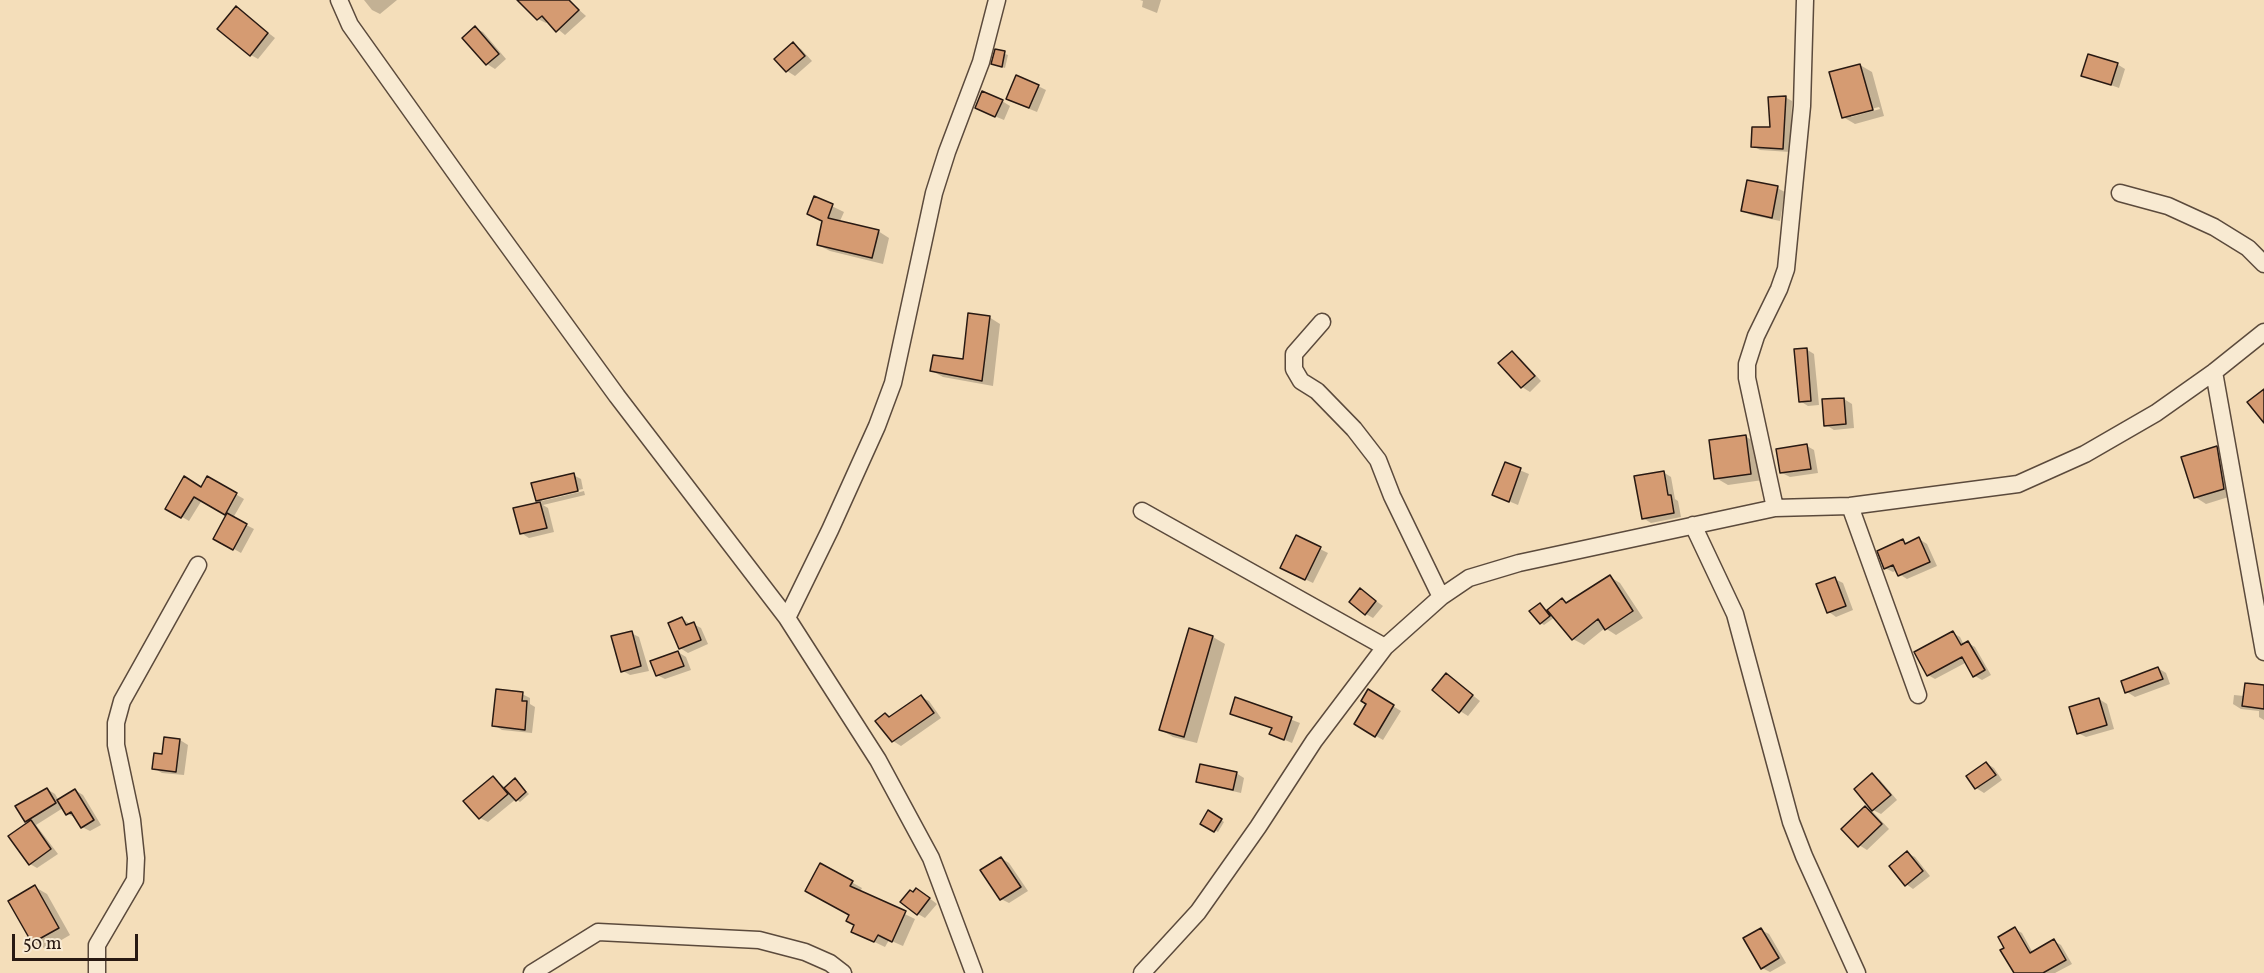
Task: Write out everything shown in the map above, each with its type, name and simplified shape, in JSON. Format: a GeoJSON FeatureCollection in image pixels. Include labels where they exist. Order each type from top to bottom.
{"type":"FeatureCollection","features":[{"type":"Feature","properties":{"kind":"street"},"geometry":{"type":"LineString","coordinates":[[339,0],[350,25],[617,396],[787,618],[878,760],[931,858],[974,973]]}},
{"type":"Feature","properties":{"kind":"street"},"geometry":{"type":"LineString","coordinates":[[787,618],[831,530],[877,426],[893,382],[933,193],[981,62],[997,0]]}},
{"type":"Feature","properties":{"kind":"street"},"geometry":{"type":"LineString","coordinates":[[1775,508],[1747,378],[1747,364],[1756,336],[1779,290],[1786,269],[1802,106],[1805,0]]}},
{"type":"Feature","properties":{"kind":"street"},"geometry":{"type":"LineString","coordinates":[[2120,193],[2168,206],[2214,227],[2248,248],[2264,264]]}},
{"type":"Feature","properties":{"kind":"street"},"geometry":{"type":"LineString","coordinates":[[1322,321],[1294,354],[1294,369],[1301,381],[1317,391],[1354,429],[1378,460],[1392,496],[1441,597]]}},
{"type":"Feature","properties":{"kind":"street"},"geometry":{"type":"LineString","coordinates":[[1142,973],[1198,912],[1258,827],[1314,741],[1385,647],[1441,597],[1469,578],[1519,563],[1775,508],[1850,506],[2018,484],[2085,454],[2156,413],[2214,372],[2264,332]]}},
{"type":"Feature","properties":{"kind":"street"},"geometry":{"type":"LineString","coordinates":[[2214,372],[2264,652]]}},
{"type":"Feature","properties":{"kind":"street"},"geometry":{"type":"LineString","coordinates":[[1850,506],[1918,695]]}},
{"type":"Feature","properties":{"kind":"street"},"geometry":{"type":"LineString","coordinates":[[1142,511],[1385,647]]}},
{"type":"Feature","properties":{"kind":"street"},"geometry":{"type":"LineString","coordinates":[[1693,525],[1735,614],[1791,822],[1857,973]]}},
{"type":"Feature","properties":{"kind":"street"},"geometry":{"type":"LineString","coordinates":[[97,973],[97,945],[135,880],[136,858],[132,820],[116,745],[116,723],[122,701],[198,565]]}},
{"type":"Feature","properties":{"kind":"street"},"geometry":{"type":"LineString","coordinates":[[532,973],[598,932],[759,940],[805,952],[830,963],[843,973]]}},
{"type":"Feature","properties":{"kind":"building"},"geometry":{"type":"Polygon","coordinates":[[[517,0],[569,0],[579,10],[556,32],[542,16],[537,20],[517,0]]]}},
{"type":"Feature","properties":{"kind":"building"},"geometry":{"type":"Polygon","coordinates":[[[236,6],[268,33],[250,56],[217,29],[236,6]]]}},
{"type":"Feature","properties":{"kind":"building"},"geometry":{"type":"Polygon","coordinates":[[[475,26],[499,54],[486,65],[462,38],[475,26]]]}},
{"type":"Feature","properties":{"kind":"building"},"geometry":{"type":"Polygon","coordinates":[[[793,42],[805,56],[786,72],[774,59],[793,42]]]}},
{"type":"Feature","properties":{"kind":"building"},"geometry":{"type":"Polygon","coordinates":[[[995,49],[1005,51],[1002,67],[991,64],[995,49]]]}},
{"type":"Feature","properties":{"kind":"building"},"geometry":{"type":"Polygon","coordinates":[[[2088,54],[2118,63],[2111,85],[2081,76],[2088,54]]]}},
{"type":"Feature","properties":{"kind":"building"},"geometry":{"type":"Polygon","coordinates":[[[1860,64],[1873,110],[1842,118],[1829,72],[1860,64]]]}},
{"type":"Feature","properties":{"kind":"building"},"geometry":{"type":"Polygon","coordinates":[[[1016,75],[1039,85],[1029,108],[1006,99],[1016,75]]]}},
{"type":"Feature","properties":{"kind":"building"},"geometry":{"type":"Polygon","coordinates":[[[982,91],[1003,100],[995,117],[975,108],[982,91]]]}},
{"type":"Feature","properties":{"kind":"building"},"geometry":{"type":"Polygon","coordinates":[[[1786,96],[1783,149],[1751,147],[1752,127],[1770,127],[1768,97],[1786,96]]]}},
{"type":"Feature","properties":{"kind":"building"},"geometry":{"type":"Polygon","coordinates":[[[1747,180],[1778,186],[1772,218],[1741,211],[1747,180]]]}},
{"type":"Feature","properties":{"kind":"building"},"geometry":{"type":"Polygon","coordinates":[[[814,196],[833,204],[828,218],[879,230],[872,258],[817,245],[822,221],[807,214],[814,196]]]}},
{"type":"Feature","properties":{"kind":"building"},"geometry":{"type":"Polygon","coordinates":[[[968,313],[990,316],[982,381],[930,371],[933,355],[963,359],[968,313]]]}},
{"type":"Feature","properties":{"kind":"building"},"geometry":{"type":"Polygon","coordinates":[[[1807,348],[1811,401],[1799,402],[1794,349],[1807,348]]]}},
{"type":"Feature","properties":{"kind":"building"},"geometry":{"type":"Polygon","coordinates":[[[1512,351],[1535,376],[1521,388],[1498,363],[1512,351]]]}},
{"type":"Feature","properties":{"kind":"building"},"geometry":{"type":"Polygon","coordinates":[[[2264,389],[2264,423],[2247,402],[2264,389]]]}},
{"type":"Feature","properties":{"kind":"building"},"geometry":{"type":"Polygon","coordinates":[[[1844,398],[1846,424],[1824,426],[1822,399],[1844,398]]]}},
{"type":"Feature","properties":{"kind":"building"},"geometry":{"type":"Polygon","coordinates":[[[1746,435],[1751,474],[1714,479],[1709,440],[1746,435]]]}},
{"type":"Feature","properties":{"kind":"building"},"geometry":{"type":"Polygon","coordinates":[[[1807,444],[1811,469],[1780,473],[1776,449],[1807,444]]]}},
{"type":"Feature","properties":{"kind":"building"},"geometry":{"type":"Polygon","coordinates":[[[2217,446],[2224,489],[2194,498],[2181,457],[2217,446]]]}},
{"type":"Feature","properties":{"kind":"building"},"geometry":{"type":"Polygon","coordinates":[[[1505,462],[1521,468],[1509,502],[1492,495],[1505,462]]]}},
{"type":"Feature","properties":{"kind":"building"},"geometry":{"type":"Polygon","coordinates":[[[1664,471],[1674,513],[1642,519],[1634,476],[1664,471]]]}},
{"type":"Feature","properties":{"kind":"building"},"geometry":{"type":"Polygon","coordinates":[[[574,473],[578,491],[536,501],[531,483],[574,473]]]}},
{"type":"Feature","properties":{"kind":"building"},"geometry":{"type":"Polygon","coordinates":[[[184,476],[201,487],[207,476],[237,493],[225,515],[194,497],[181,518],[165,509],[184,476]]]}},
{"type":"Feature","properties":{"kind":"building"},"geometry":{"type":"Polygon","coordinates":[[[540,502],[547,528],[520,534],[513,508],[540,502]]]}},
{"type":"Feature","properties":{"kind":"building"},"geometry":{"type":"Polygon","coordinates":[[[227,513],[247,524],[233,550],[213,539],[227,513]]]}},
{"type":"Feature","properties":{"kind":"building"},"geometry":{"type":"Polygon","coordinates":[[[1296,535],[1321,547],[1305,580],[1280,568],[1296,535]]]}},
{"type":"Feature","properties":{"kind":"building"},"geometry":{"type":"Polygon","coordinates":[[[1919,537],[1930,562],[1898,576],[1893,565],[1884,569],[1877,551],[1903,539],[1905,544],[1919,537]]]}},
{"type":"Feature","properties":{"kind":"building"},"geometry":{"type":"Polygon","coordinates":[[[1610,575],[1633,611],[1605,630],[1598,619],[1572,640],[1547,610],[1562,598],[1566,603],[1610,575]]]}},
{"type":"Feature","properties":{"kind":"building"},"geometry":{"type":"Polygon","coordinates":[[[1835,577],[1846,606],[1827,613],[1816,584],[1835,577]]]}},
{"type":"Feature","properties":{"kind":"building"},"geometry":{"type":"Polygon","coordinates":[[[1360,588],[1376,601],[1365,615],[1349,602],[1360,588]]]}},
{"type":"Feature","properties":{"kind":"building"},"geometry":{"type":"Polygon","coordinates":[[[1540,603],[1550,616],[1540,624],[1529,611],[1540,603]]]}},
{"type":"Feature","properties":{"kind":"building"},"geometry":{"type":"Polygon","coordinates":[[[682,617],[686,625],[694,622],[701,640],[679,649],[668,623],[682,617]]]}},
{"type":"Feature","properties":{"kind":"building"},"geometry":{"type":"Polygon","coordinates":[[[1189,628],[1213,636],[1184,737],[1159,730],[1189,628]]]}},
{"type":"Feature","properties":{"kind":"building"},"geometry":{"type":"Polygon","coordinates":[[[632,631],[641,666],[621,672],[611,636],[632,631]]]}},
{"type":"Feature","properties":{"kind":"building"},"geometry":{"type":"Polygon","coordinates":[[[1953,631],[1961,645],[1968,641],[1985,670],[1973,677],[1962,657],[1927,676],[1914,652],[1953,631]]]}},
{"type":"Feature","properties":{"kind":"building"},"geometry":{"type":"Polygon","coordinates":[[[678,651],[684,666],[656,676],[650,661],[678,651]]]}},
{"type":"Feature","properties":{"kind":"building"},"geometry":{"type":"Polygon","coordinates":[[[2158,667],[2163,679],[2125,693],[2121,681],[2158,667]]]}},
{"type":"Feature","properties":{"kind":"building"},"geometry":{"type":"Polygon","coordinates":[[[1446,673],[1473,695],[1459,713],[1432,690],[1446,673]]]}},
{"type":"Feature","properties":{"kind":"building"},"geometry":{"type":"Polygon","coordinates":[[[2245,683],[2264,685],[2264,709],[2242,706],[2245,683]]]}},
{"type":"Feature","properties":{"kind":"building"},"geometry":{"type":"Polygon","coordinates":[[[496,689],[523,692],[522,701],[527,701],[525,730],[492,726],[496,689]]]}},
{"type":"Feature","properties":{"kind":"building"},"geometry":{"type":"Polygon","coordinates":[[[1368,689],[1394,705],[1375,737],[1354,724],[1366,704],[1361,701],[1368,689]]]}},
{"type":"Feature","properties":{"kind":"building"},"geometry":{"type":"Polygon","coordinates":[[[921,695],[934,713],[892,742],[875,721],[885,713],[889,717],[921,695]]]}},
{"type":"Feature","properties":{"kind":"building"},"geometry":{"type":"Polygon","coordinates":[[[1235,697],[1292,717],[1284,740],[1269,734],[1272,728],[1230,714],[1235,697]]]}},
{"type":"Feature","properties":{"kind":"building"},"geometry":{"type":"Polygon","coordinates":[[[2099,698],[2107,725],[2077,734],[2069,707],[2099,698]]]}},
{"type":"Feature","properties":{"kind":"building"},"geometry":{"type":"Polygon","coordinates":[[[164,737],[180,739],[176,772],[152,769],[154,753],[162,754],[164,737]]]}},
{"type":"Feature","properties":{"kind":"building"},"geometry":{"type":"Polygon","coordinates":[[[1986,762],[1996,775],[1975,789],[1966,776],[1986,762]]]}},
{"type":"Feature","properties":{"kind":"building"},"geometry":{"type":"Polygon","coordinates":[[[1200,764],[1237,772],[1233,790],[1196,782],[1200,764]]]}},
{"type":"Feature","properties":{"kind":"building"},"geometry":{"type":"Polygon","coordinates":[[[1872,773],[1891,795],[1872,811],[1854,789],[1872,773]]]}},
{"type":"Feature","properties":{"kind":"building"},"geometry":{"type":"Polygon","coordinates":[[[493,776],[508,794],[479,819],[463,801],[493,776]]]}},
{"type":"Feature","properties":{"kind":"building"},"geometry":{"type":"Polygon","coordinates":[[[515,778],[526,792],[516,801],[504,788],[515,778]]]}},
{"type":"Feature","properties":{"kind":"building"},"geometry":{"type":"Polygon","coordinates":[[[47,788],[56,803],[25,822],[15,806],[47,788]]]}},
{"type":"Feature","properties":{"kind":"building"},"geometry":{"type":"Polygon","coordinates":[[[75,789],[94,820],[81,828],[71,812],[66,815],[57,800],[75,789]]]}},
{"type":"Feature","properties":{"kind":"building"},"geometry":{"type":"Polygon","coordinates":[[[1865,806],[1882,824],[1858,847],[1841,829],[1865,806]]]}},
{"type":"Feature","properties":{"kind":"building"},"geometry":{"type":"Polygon","coordinates":[[[1208,810],[1222,819],[1214,832],[1200,824],[1208,810]]]}},
{"type":"Feature","properties":{"kind":"building"},"geometry":{"type":"Polygon","coordinates":[[[31,820],[51,849],[29,865],[8,836],[31,820]]]}},
{"type":"Feature","properties":{"kind":"building"},"geometry":{"type":"Polygon","coordinates":[[[1907,851],[1923,871],[1905,886],[1889,866],[1907,851]]]}},
{"type":"Feature","properties":{"kind":"building"},"geometry":{"type":"Polygon","coordinates":[[[1001,857],[1021,887],[1000,900],[980,870],[1001,857]]]}},
{"type":"Feature","properties":{"kind":"building"},"geometry":{"type":"Polygon","coordinates":[[[820,863],[853,881],[850,886],[906,911],[892,942],[878,935],[874,942],[851,932],[854,925],[846,921],[849,915],[805,891],[820,863]]]}},
{"type":"Feature","properties":{"kind":"building"},"geometry":{"type":"Polygon","coordinates":[[[35,885],[59,928],[32,943],[8,901],[35,885]]]}},
{"type":"Feature","properties":{"kind":"building"},"geometry":{"type":"Polygon","coordinates":[[[916,888],[930,898],[917,915],[900,902],[910,890],[913,892],[916,888]]]}},
{"type":"Feature","properties":{"kind":"building"},"geometry":{"type":"Polygon","coordinates":[[[2015,927],[2030,953],[2054,939],[2066,960],[2043,973],[2014,973],[2000,950],[2004,948],[1998,937],[2015,927]]]}},
{"type":"Feature","properties":{"kind":"building"},"geometry":{"type":"Polygon","coordinates":[[[1761,928],[1779,958],[1761,969],[1743,938],[1761,928]]]}}]}
